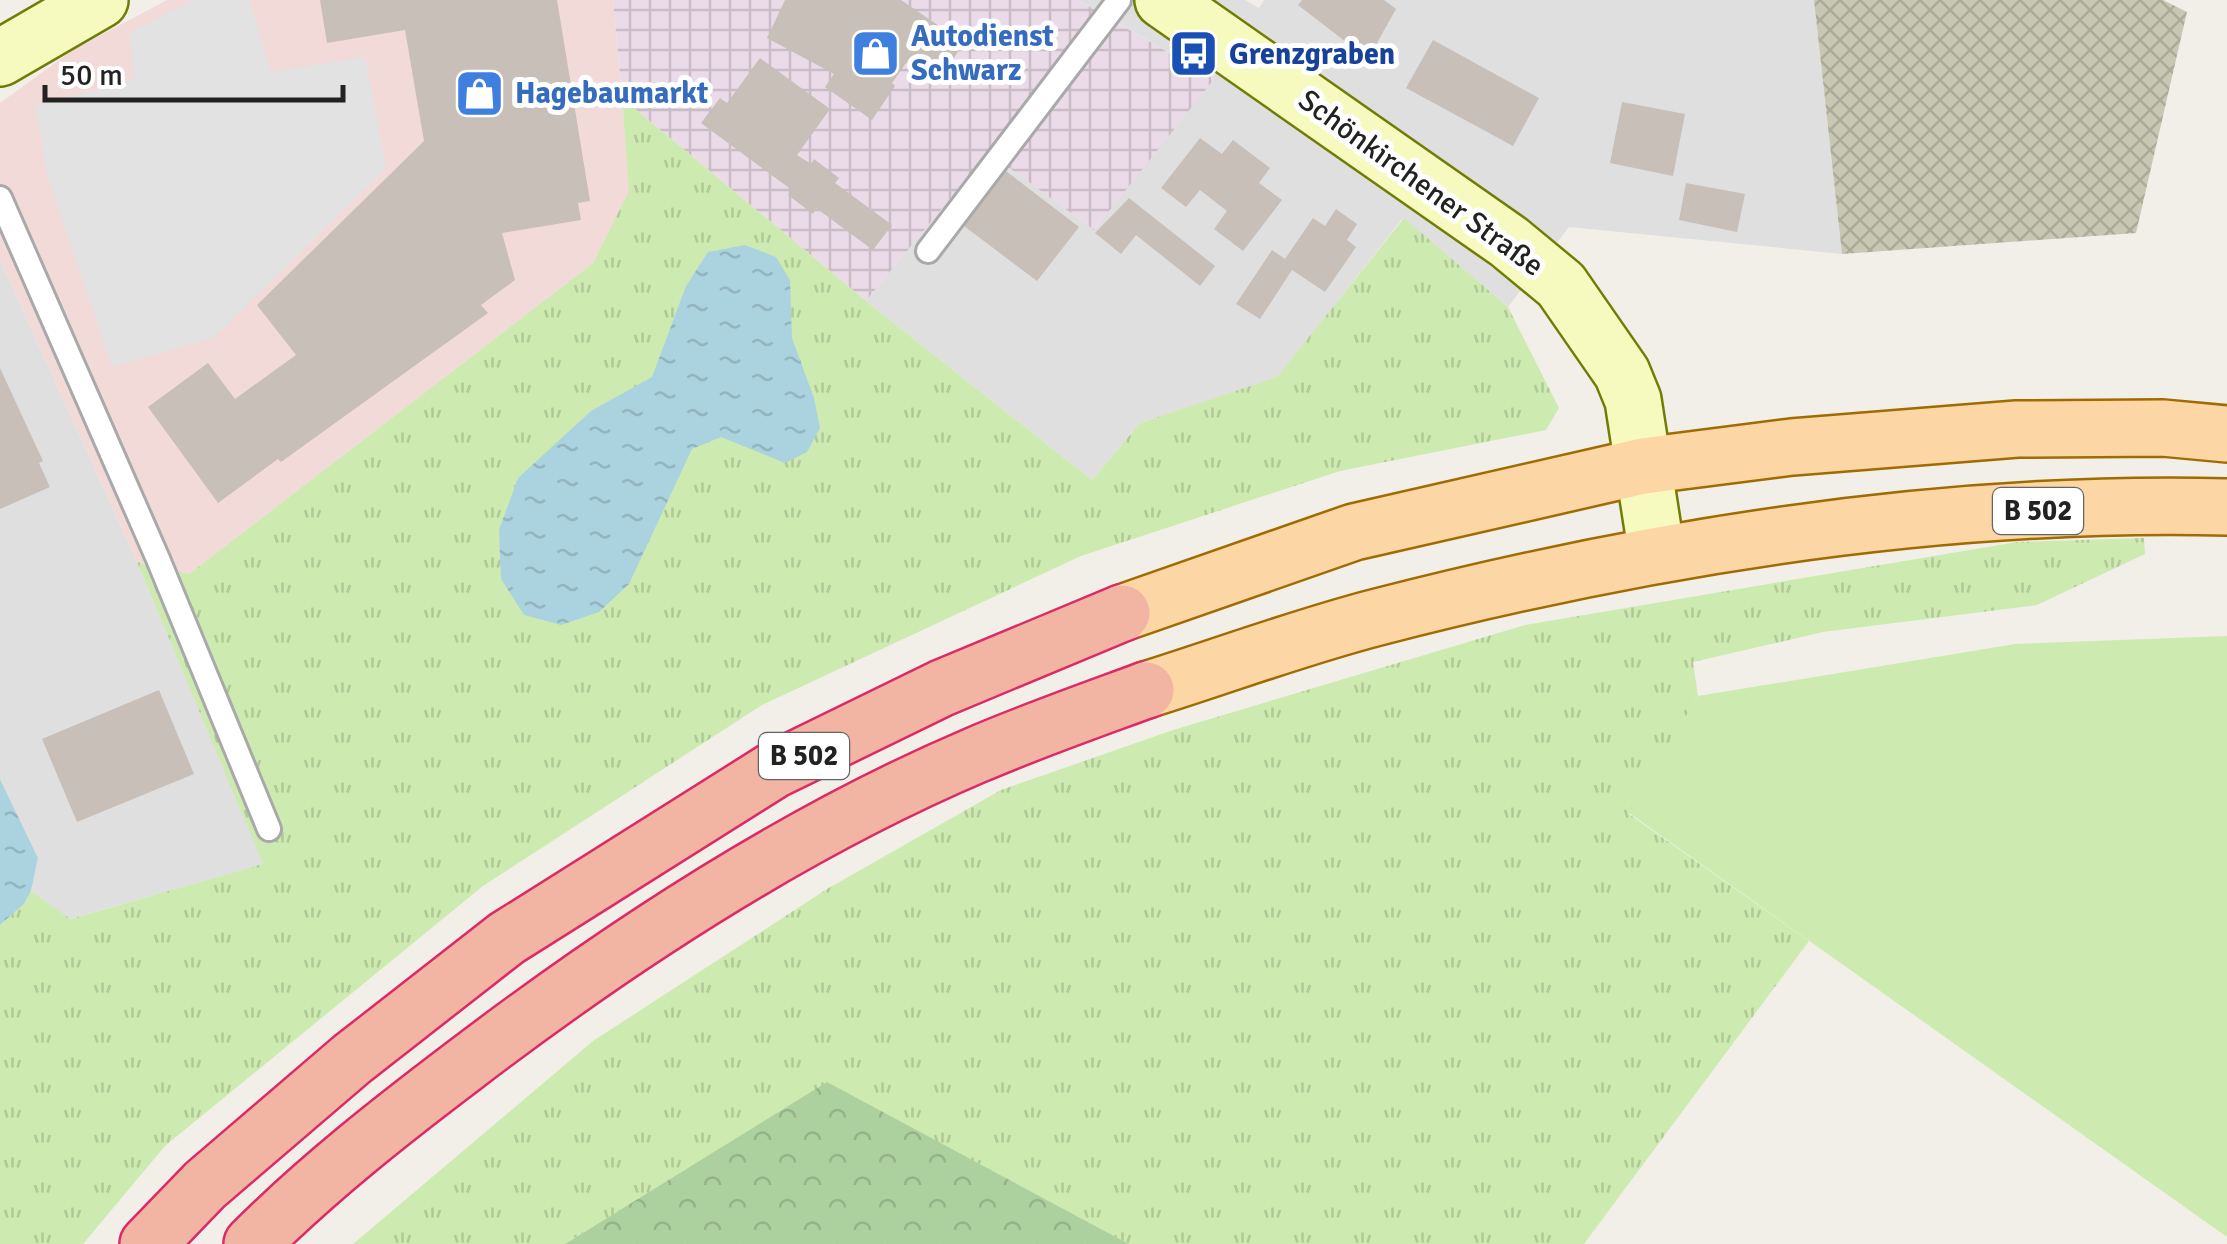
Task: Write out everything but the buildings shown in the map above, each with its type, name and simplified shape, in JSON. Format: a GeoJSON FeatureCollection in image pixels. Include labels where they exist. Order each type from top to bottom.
{"type":"FeatureCollection","features":[{"type":"Feature","properties":{"kind":"highway","name":"B 502"},"geometry":{"type":"LineString","coordinates":[[148,1244],[205,1185],[352,1059],[507,938],[774,770],[942,688],[1122,613]]}},
{"type":"Feature","properties":{"kind":"highway","name":"B 502"},"geometry":{"type":"LineString","coordinates":[[252,1244],[322,1178],[414,1103],[550,1000],[665,924],[810,836],[973,756],[1146,690]]}},
{"type":"Feature","properties":{"kind":"main road"},"geometry":{"type":"LineString","coordinates":[[0,58],[100,0]]}},
{"type":"Feature","properties":{"kind":"main road","name":"Schönkirchener Straße"},"geometry":{"type":"LineString","coordinates":[[1162,0],[1509,242],[1562,284],[1622,373],[1633,400],[1658,555]]}},
{"type":"Feature","properties":{"kind":"main road","name":"B 502"},"geometry":{"type":"LineString","coordinates":[[1122,613],[1354,532],[1643,466],[1792,447],[2017,430],[2163,428],[2227,434]]}},
{"type":"Feature","properties":{"kind":"main road","name":"B 502"},"geometry":{"type":"LineString","coordinates":[[1146,690],[1376,617],[1658,555],[1849,527],[2013,512],[2227,507]]}},
{"type":"Feature","properties":{"kind":"lane"},"geometry":{"type":"LineString","coordinates":[[928,251],[1118,0]]}},
{"type":"Feature","properties":{"kind":"lane"},"geometry":{"type":"LineString","coordinates":[[0,198],[158,559],[269,829]]}},
{"type":"Feature","properties":{"kind":"shaded area"},"geometry":{"type":"Polygon","coordinates":[[[167,0],[613,0],[630,191],[593,263],[189,574],[137,562],[0,260],[0,103],[73,50],[167,0]]]}},
{"type":"Feature","properties":{"kind":"shaded area"},"geometry":{"type":"Polygon","coordinates":[[[192,0],[249,0],[271,72],[365,57],[386,168],[215,337],[112,367],[47,174],[36,106],[135,80],[129,33],[192,0]]]}},
{"type":"Feature","properties":{"kind":"shaded area"},"geometry":{"type":"Polygon","coordinates":[[[613,0],[1078,0],[1214,79],[1094,230],[988,152],[866,301],[622,98],[613,0]]]}},
{"type":"Feature","properties":{"kind":"shaded area"},"geometry":{"type":"Polygon","coordinates":[[[1078,0],[1245,0],[1259,8],[1264,0],[1814,0],[1842,254],[1569,227],[1508,307],[1403,218],[1277,378],[1140,423],[1092,480],[866,301],[988,151],[1094,230],[1213,78],[1078,0]]]}},
{"type":"Feature","properties":{"kind":"shaded area"},"geometry":{"type":"Polygon","coordinates":[[[1814,0],[2163,0],[2187,12],[2136,233],[1842,254],[1814,0]]]}},
{"type":"Feature","properties":{"kind":"shaded area"},"geometry":{"type":"Polygon","coordinates":[[[0,260],[137,562],[264,864],[69,919],[31,891],[38,858],[0,779],[0,260]]]}},
{"type":"Feature","properties":{"kind":"green space"},"geometry":{"type":"Polygon","coordinates":[[[622,98],[866,301],[1092,480],[1140,423],[1277,377],[1404,218],[1508,307],[1559,408],[1546,430],[1340,471],[1081,556],[762,705],[483,886],[165,1146],[83,1244],[0,1244],[0,925],[24,904],[31,891],[70,919],[263,864],[137,562],[189,574],[593,263],[629,191],[622,98]]]}},
{"type":"Feature","properties":{"kind":"green space"},"geometry":{"type":"Polygon","coordinates":[[[2144,538],[2145,554],[2037,605],[1823,632],[1693,662],[1698,696],[1629,814],[1809,941],[1584,1244],[1129,1244],[827,1083],[565,1244],[353,1244],[593,1041],[827,889],[1001,790],[1173,730],[1525,625],[2017,542],[2144,538]]]}},
{"type":"Feature","properties":{"kind":"green space"},"geometry":{"type":"Polygon","coordinates":[[[2227,636],[2227,1237],[1629,813],[1698,696],[2015,644],[2227,636]]]}},
{"type":"Feature","properties":{"kind":"green space"},"geometry":{"type":"Polygon","coordinates":[[[827,1082],[1129,1244],[565,1244],[827,1082]]]}},
{"type":"Feature","properties":{"kind":"water"},"geometry":{"type":"Polygon","coordinates":[[[745,245],[776,257],[790,280],[792,338],[814,398],[820,428],[807,452],[785,463],[721,437],[692,449],[629,584],[599,612],[561,625],[524,615],[501,579],[499,530],[518,478],[591,411],[652,377],[686,286],[708,252],[745,245]]]}},
{"type":"Feature","properties":{"kind":"water"},"geometry":{"type":"Polygon","coordinates":[[[0,779],[38,858],[24,904],[0,925],[0,779]]]}},
{"type":"Feature","properties":{"kind":"place","name":"Autodienst Schwarz"},"geometry":{"type":"Point","coordinates":[876,53]}},
{"type":"Feature","properties":{"kind":"place","name":"Grenzgraben"},"geometry":{"type":"Point","coordinates":[1194,54]}},
{"type":"Feature","properties":{"kind":"place","name":"Hagebaumarkt"},"geometry":{"type":"Point","coordinates":[480,93]}}]}
